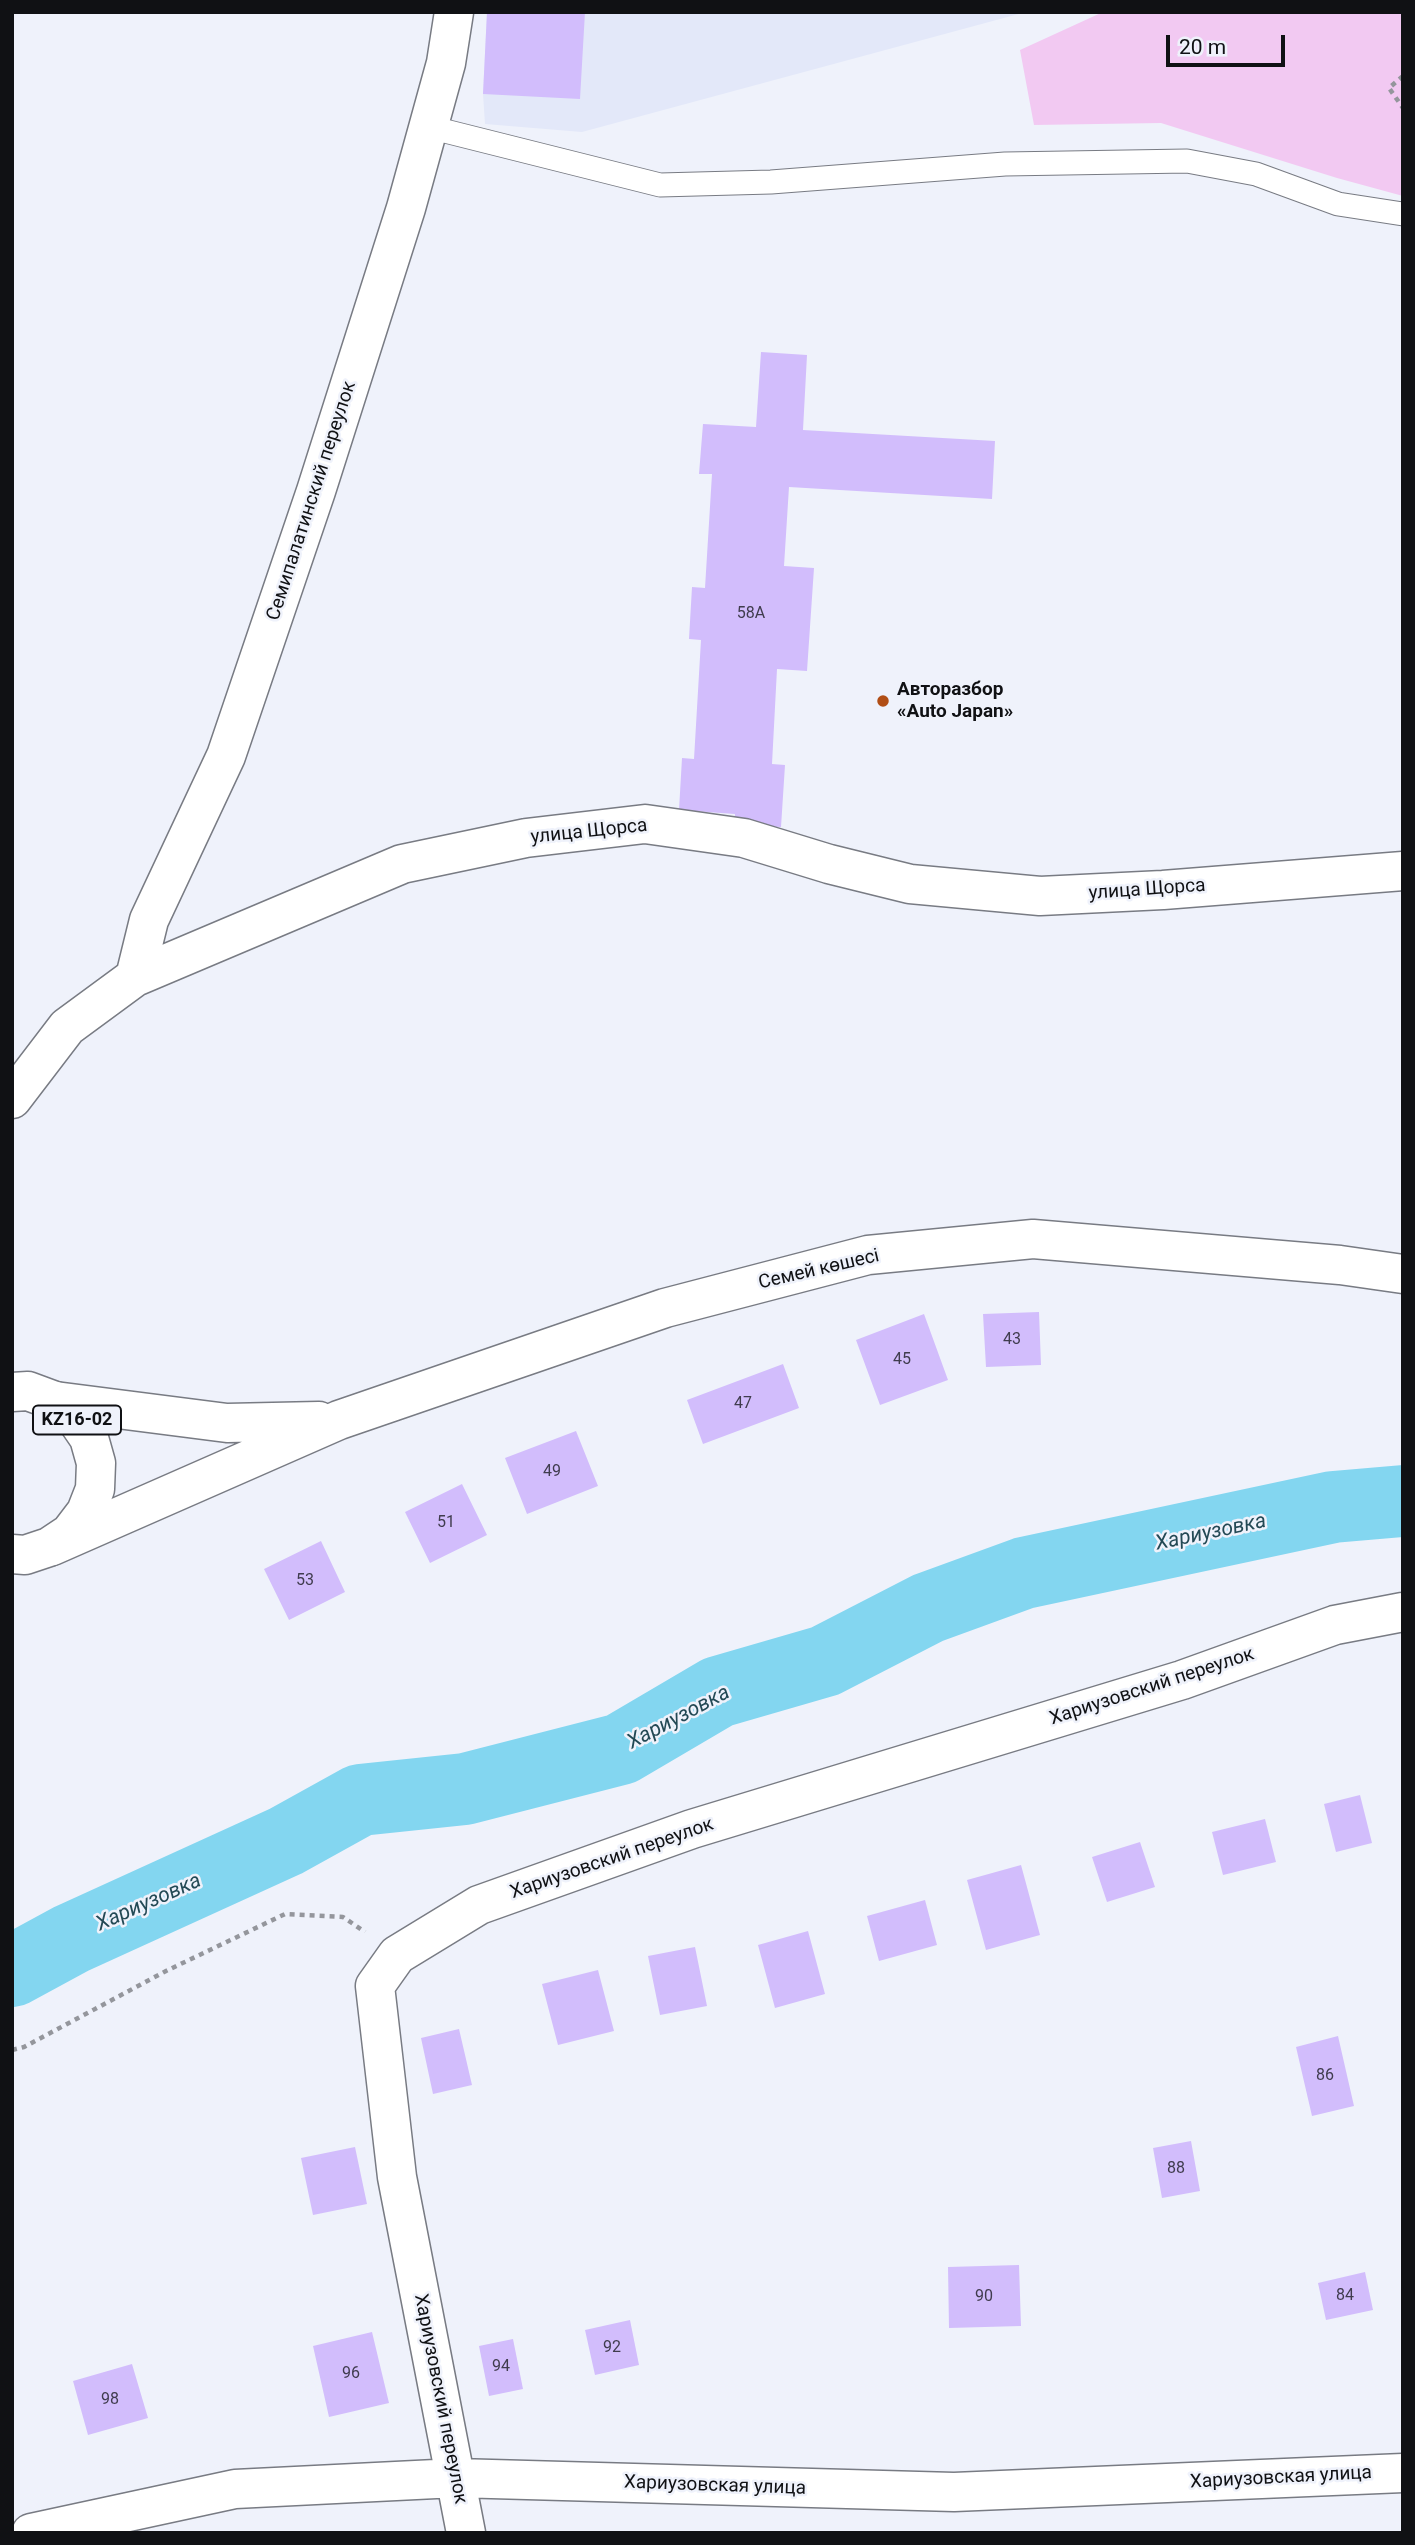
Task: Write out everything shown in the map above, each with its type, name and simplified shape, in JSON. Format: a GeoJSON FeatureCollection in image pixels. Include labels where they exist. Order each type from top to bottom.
{"type":"FeatureCollection","features":[{"type":"Feature","properties":{"kind":"street","name":"Семипалатинский переулок"},"geometry":{"type":"LineString","coordinates":[[135,977],[149,920],[226,756],[316,491],[406,208],[446,63],[454,12]]}},
{"type":"Feature","properties":{"kind":"street","name":"улица Щорса"},"geometry":{"type":"LineString","coordinates":[[12,1099],[66,1027],[135,977],[401,864],[526,838],[645,824],[744,838],[829,864],[911,884],[1041,896],[1163,890],[1403,871]]}},
{"type":"Feature","properties":{"kind":"street","name":"Семей көшесі"},"geometry":{"type":"LineString","coordinates":[[339,1420],[665,1308],[868,1255],[1033,1238],[1340,1265],[1403,1274]]}},
{"type":"Feature","properties":{"kind":"street","name":"KZ16-02"},"geometry":{"type":"LineString","coordinates":[[12,1392],[28,1391],[55,1401],[74,1416],[89,1438],[96,1463],[95,1489],[86,1512],[70,1533],[49,1548],[12,1567]]}},
{"type":"Feature","properties":{"kind":"street"},"geometry":{"type":"LineString","coordinates":[[55,1401],[227,1423],[339,1420]]}},
{"type":"Feature","properties":{"kind":"street"},"geometry":{"type":"LineString","coordinates":[[49,1548],[339,1420]]}},
{"type":"Feature","properties":{"kind":"street","name":"KZ16-02"},"geometry":{"type":"LineString","coordinates":[[12,1554],[24,1555],[49,1548]]}},
{"type":"Feature","properties":{"kind":"street","name":"Хариузовский переулок"},"geometry":{"type":"LineString","coordinates":[[466,2533],[397,2176],[375,1986],[397,1955],[479,1905],[692,1829],[1182,1680],[1335,1625],[1403,1612]]}},
{"type":"Feature","properties":{"kind":"street","name":"Хариузовская улица"},"geometry":{"type":"LineString","coordinates":[[31,2533],[235,2489],[456,2478],[954,2492],[1403,2473]]}},
{"type":"Feature","properties":{"kind":"lane"},"geometry":{"type":"LineString","coordinates":[[429,127],[660,186],[771,182],[1005,164],[1187,161],[1255,174],[1338,204],[1403,215]]}},
{"type":"Feature","properties":{"kind":"path"},"geometry":{"type":"LineString","coordinates":[[1403,76],[1389,88],[1403,108]]}},
{"type":"Feature","properties":{"kind":"path"},"geometry":{"type":"LineString","coordinates":[[12,2050],[24,2047],[166,1971],[285,1914],[344,1917],[397,1955]]}},
{"type":"Feature","properties":{"kind":"shaded area"},"geometry":{"type":"Polygon","coordinates":[[[487,12],[1026,12],[582,132],[485,124],[483,94],[487,12]]]}},
{"type":"Feature","properties":{"kind":"shaded area"},"geometry":{"type":"Polygon","coordinates":[[[1103,12],[1403,12],[1403,196],[1161,123],[1034,125],[1020,50],[1103,12]]]}},
{"type":"Feature","properties":{"kind":"building"},"geometry":{"type":"Polygon","coordinates":[[[487,12],[585,12],[580,99],[483,94],[487,12]]]}},
{"type":"Feature","properties":{"kind":"building"},"geometry":{"type":"Polygon","coordinates":[[[761,352],[807,355],[803,430],[995,441],[992,499],[789,487],[784,566],[814,568],[807,671],[777,669],[772,764],[785,765],[781,827],[734,825],[735,814],[679,810],[682,758],[694,759],[701,640],[689,639],[692,587],[705,588],[712,474],[699,474],[703,424],[756,427],[761,352]]]}},
{"type":"Feature","properties":{"kind":"building"},"geometry":{"type":"Polygon","coordinates":[[[1039,1312],[1041,1365],[986,1367],[983,1314],[1039,1312]]]}},
{"type":"Feature","properties":{"kind":"building"},"geometry":{"type":"Polygon","coordinates":[[[924,1314],[948,1380],[880,1405],[856,1340],[924,1314]]]}},
{"type":"Feature","properties":{"kind":"building"},"geometry":{"type":"Polygon","coordinates":[[[783,1364],[799,1408],[703,1444],[687,1400],[783,1364]]]}},
{"type":"Feature","properties":{"kind":"building"},"geometry":{"type":"Polygon","coordinates":[[[576,1431],[598,1486],[527,1514],[505,1458],[576,1431]]]}},
{"type":"Feature","properties":{"kind":"building"},"geometry":{"type":"Polygon","coordinates":[[[462,1484],[487,1535],[430,1563],[405,1512],[462,1484]]]}},
{"type":"Feature","properties":{"kind":"building"},"geometry":{"type":"Polygon","coordinates":[[[321,1541],[345,1592],[289,1620],[264,1569],[321,1541]]]}},
{"type":"Feature","properties":{"kind":"building"},"geometry":{"type":"Polygon","coordinates":[[[1360,1795],[1372,1843],[1336,1852],[1324,1804],[1360,1795]]]}},
{"type":"Feature","properties":{"kind":"building"},"geometry":{"type":"Polygon","coordinates":[[[1265,1819],[1276,1862],[1223,1875],[1212,1832],[1265,1819]]]}},
{"type":"Feature","properties":{"kind":"building"},"geometry":{"type":"Polygon","coordinates":[[[1140,1842],[1155,1887],[1107,1902],[1092,1857],[1140,1842]]]}},
{"type":"Feature","properties":{"kind":"building"},"geometry":{"type":"Polygon","coordinates":[[[1021,1865],[1040,1935],[986,1950],[967,1880],[1021,1865]]]}},
{"type":"Feature","properties":{"kind":"building"},"geometry":{"type":"Polygon","coordinates":[[[925,1900],[937,1945],[879,1961],[867,1916],[925,1900]]]}},
{"type":"Feature","properties":{"kind":"building"},"geometry":{"type":"Polygon","coordinates":[[[808,1931],[825,1994],[775,2008],[758,1945],[808,1931]]]}},
{"type":"Feature","properties":{"kind":"building"},"geometry":{"type":"Polygon","coordinates":[[[695,1947],[707,2006],[660,2015],[648,1956],[695,1947]]]}},
{"type":"Feature","properties":{"kind":"building"},"geometry":{"type":"Polygon","coordinates":[[[598,1970],[614,2031],[558,2045],[542,1984],[598,1970]]]}},
{"type":"Feature","properties":{"kind":"building"},"geometry":{"type":"Polygon","coordinates":[[[459,2029],[472,2085],[433,2094],[421,2038],[459,2029]]]}},
{"type":"Feature","properties":{"kind":"building"},"geometry":{"type":"Polygon","coordinates":[[[1338,2036],[1354,2106],[1312,2116],[1296,2047],[1338,2036]]]}},
{"type":"Feature","properties":{"kind":"building"},"geometry":{"type":"Polygon","coordinates":[[[1191,2141],[1200,2191],[1162,2198],[1153,2148],[1191,2141]]]}},
{"type":"Feature","properties":{"kind":"building"},"geometry":{"type":"Polygon","coordinates":[[[355,2147],[367,2204],[313,2215],[301,2158],[355,2147]]]}},
{"type":"Feature","properties":{"kind":"building"},"geometry":{"type":"Polygon","coordinates":[[[1019,2265],[1021,2326],[949,2328],[948,2267],[1019,2265]]]}},
{"type":"Feature","properties":{"kind":"building"},"geometry":{"type":"Polygon","coordinates":[[[1365,2272],[1373,2310],[1326,2320],[1318,2283],[1365,2272]]]}},
{"type":"Feature","properties":{"kind":"building"},"geometry":{"type":"Polygon","coordinates":[[[630,2320],[639,2365],[595,2375],[585,2330],[630,2320]]]}},
{"type":"Feature","properties":{"kind":"building"},"geometry":{"type":"Polygon","coordinates":[[[372,2332],[389,2403],[329,2417],[313,2346],[372,2332]]]}},
{"type":"Feature","properties":{"kind":"building"},"geometry":{"type":"Polygon","coordinates":[[[513,2339],[523,2389],[489,2396],[479,2346],[513,2339]]]}},
{"type":"Feature","properties":{"kind":"building"},"geometry":{"type":"Polygon","coordinates":[[[132,2364],[148,2418],[88,2435],[73,2381],[132,2364]]]}},
{"type":"Feature","properties":{"kind":"waterway","name":"Хариузовка"},"geometry":{"type":"LineString","coordinates":[[12,1971],[71,1939],[286,1841],[360,1800],[465,1789],[621,1749],[718,1692],[825,1661],[928,1608],[1024,1573],[1333,1507],[1403,1501]]}},
{"type":"Feature","properties":{"kind":"place","name":"Авторазбор «Auto Japan»"},"geometry":{"type":"Point","coordinates":[883,701]}}]}
